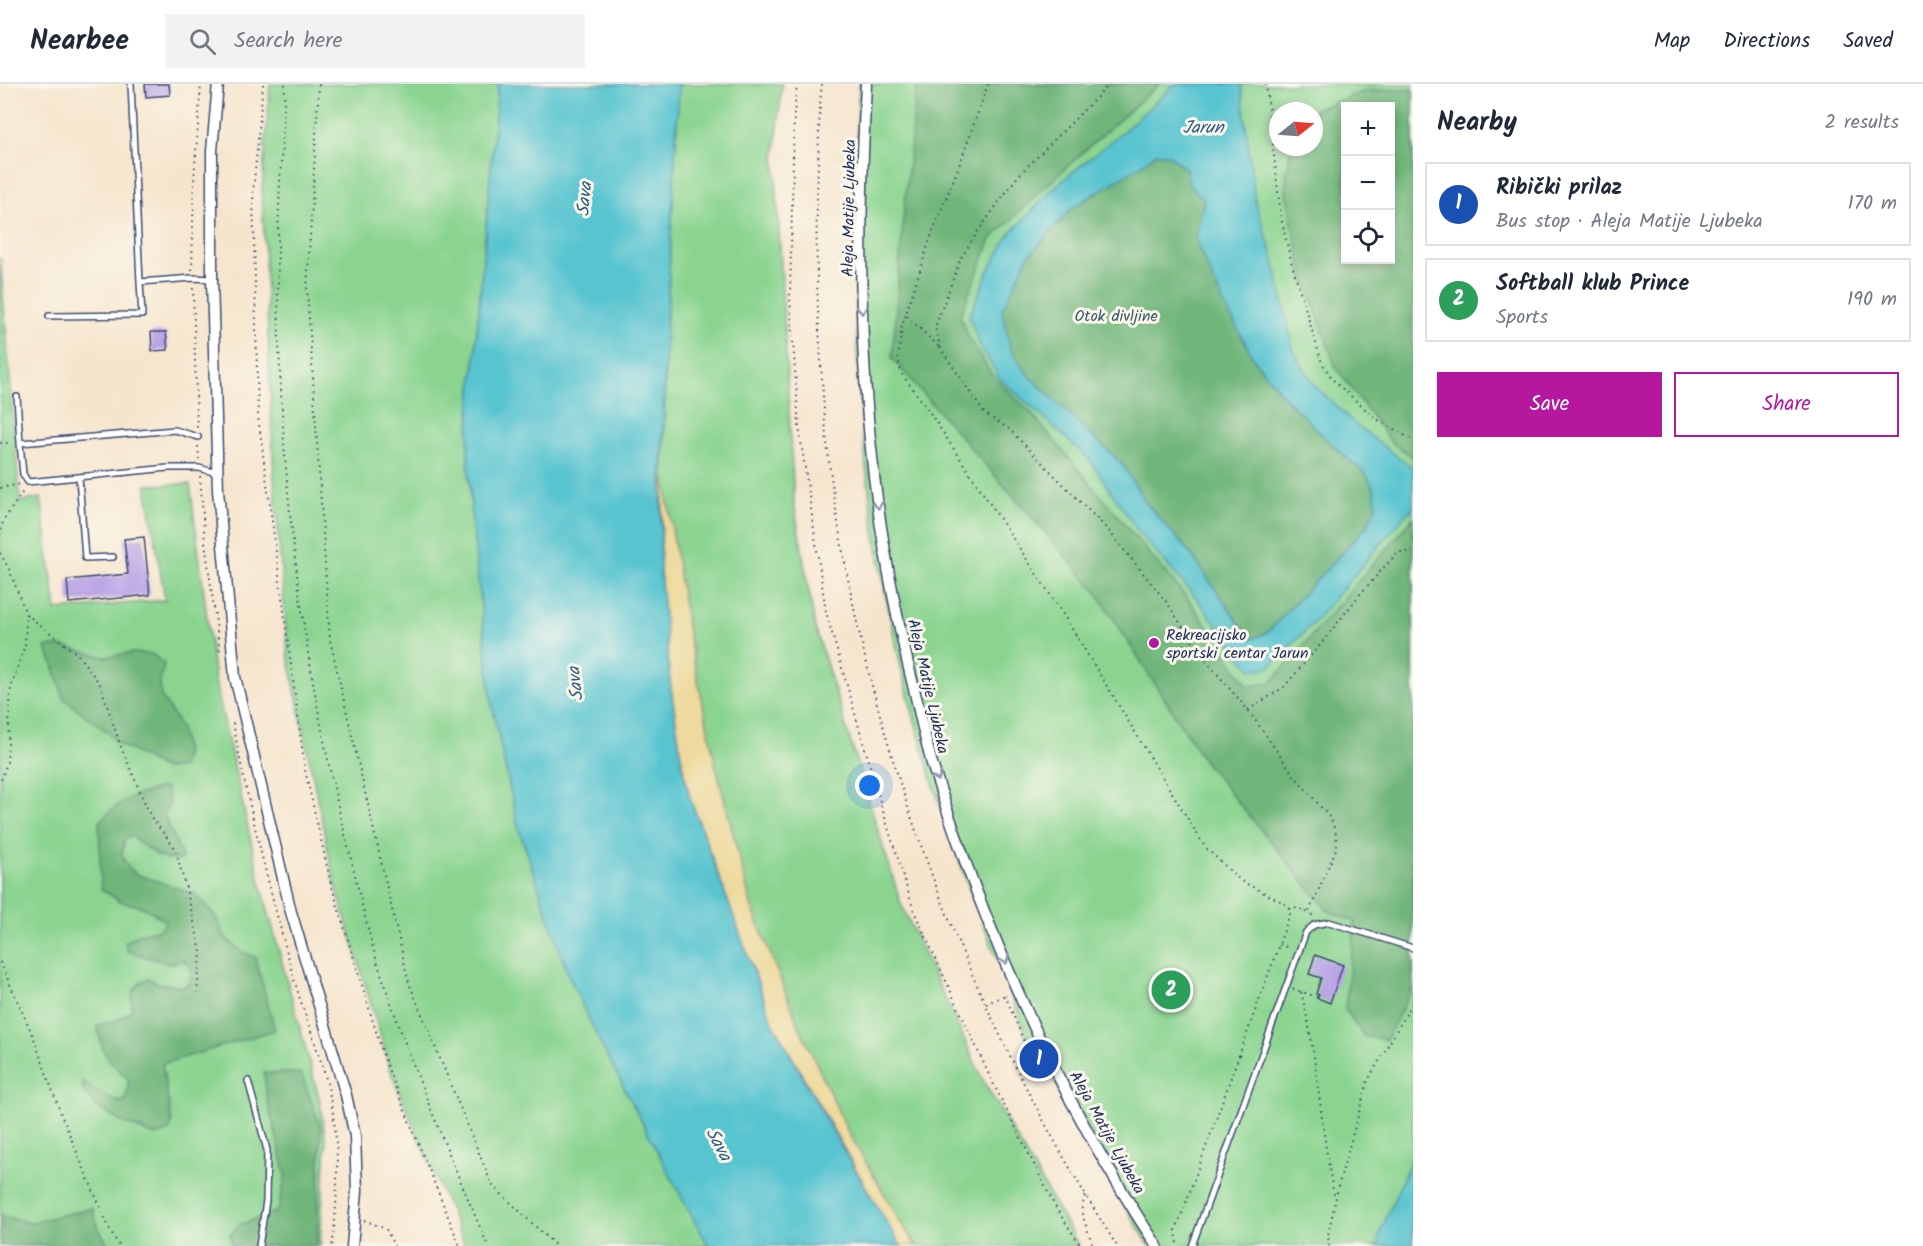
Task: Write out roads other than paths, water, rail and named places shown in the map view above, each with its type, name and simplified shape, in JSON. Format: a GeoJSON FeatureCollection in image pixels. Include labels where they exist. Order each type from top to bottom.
{"type":"FeatureCollection","features":[{"type":"Feature","properties":{"kind":"street"},"geometry":{"type":"LineString","coordinates":[[218,84],[212,151],[212,279],[218,490],[235,677],[291,912],[346,1095],[355,1136],[356,1216],[352,1246]]}},
{"type":"Feature","properties":{"kind":"street","name":"Aleja Matije Ljubeka"},"geometry":{"type":"LineString","coordinates":[[866,84],[862,158],[861,254],[863,355],[870,440],[880,520],[900,631],[933,768],[977,892],[1040,1038],[1104,1160],[1157,1246]]}},
{"type":"Feature","properties":{"kind":"lane"},"geometry":{"type":"LineString","coordinates":[[49,316],[142,315],[131,84]]}},
{"type":"Feature","properties":{"kind":"lane"},"geometry":{"type":"LineString","coordinates":[[140,282],[212,279]]}},
{"type":"Feature","properties":{"kind":"lane"},"geometry":{"type":"LineString","coordinates":[[17,397],[23,474],[28,482],[168,468],[199,468],[219,474]]}},
{"type":"Feature","properties":{"kind":"lane"},"geometry":{"type":"LineString","coordinates":[[20,443],[175,430],[198,437]]}},
{"type":"Feature","properties":{"kind":"lane"},"geometry":{"type":"LineString","coordinates":[[79,477],[85,558],[113,557]]}},
{"type":"Feature","properties":{"kind":"lane"},"geometry":{"type":"LineString","coordinates":[[1192,1246],[1304,936],[1310,927],[1329,922],[1413,948]]}},
{"type":"Feature","properties":{"kind":"lane"},"geometry":{"type":"LineString","coordinates":[[248,1081],[267,1150],[266,1202],[259,1246]]}},
{"type":"Feature","properties":{"kind":"water","name":"Sava"},"geometry":{"type":"Polygon","coordinates":[[[498,84],[679,84],[665,350],[660,571],[670,681],[683,769],[690,798],[772,1021],[837,1139],[901,1246],[709,1246],[601,1044],[568,974],[518,826],[492,705],[472,522],[468,455],[470,415],[498,84]]]}},
{"type":"Feature","properties":{"kind":"water","name":"Jarun"},"geometry":{"type":"Polygon","coordinates":[[[1175,84],[1241,84],[1255,201],[1273,256],[1294,353],[1315,386],[1356,425],[1413,468],[1413,508],[1318,618],[1270,667],[1253,670],[1198,600],[1140,534],[1089,459],[999,378],[981,348],[969,317],[988,272],[1009,235],[1057,185],[1127,128],[1175,84]],[[1156,153],[1143,164],[1072,208],[1028,257],[1002,310],[1011,351],[1028,375],[1122,464],[1146,503],[1191,554],[1250,639],[1267,633],[1368,525],[1376,506],[1375,491],[1366,474],[1289,402],[1256,362],[1224,304],[1200,251],[1196,237],[1204,200],[1190,186],[1186,169],[1169,155],[1156,153]]]}},
{"type":"Feature","properties":{"kind":"water"},"geometry":{"type":"Polygon","coordinates":[[[1413,1155],[1413,1246],[1377,1246],[1381,1230],[1413,1155]]]}},
{"type":"Feature","properties":{"kind":"place","name":"Rekreacijsko sportski centar Jarun"},"geometry":{"type":"Point","coordinates":[1154,643]}},
{"type":"Feature","properties":{"kind":"place","name":"Softball klub Prince"},"geometry":{"type":"Point","coordinates":[1171,990]}},
{"type":"Feature","properties":{"kind":"place","name":"Ribički prilaz"},"geometry":{"type":"Point","coordinates":[1039,1059]}},
{"type":"Feature","properties":{"kind":"park label","name":"Otok divljine"},"geometry":{"type":"Point","coordinates":[1116,315]}}]}
